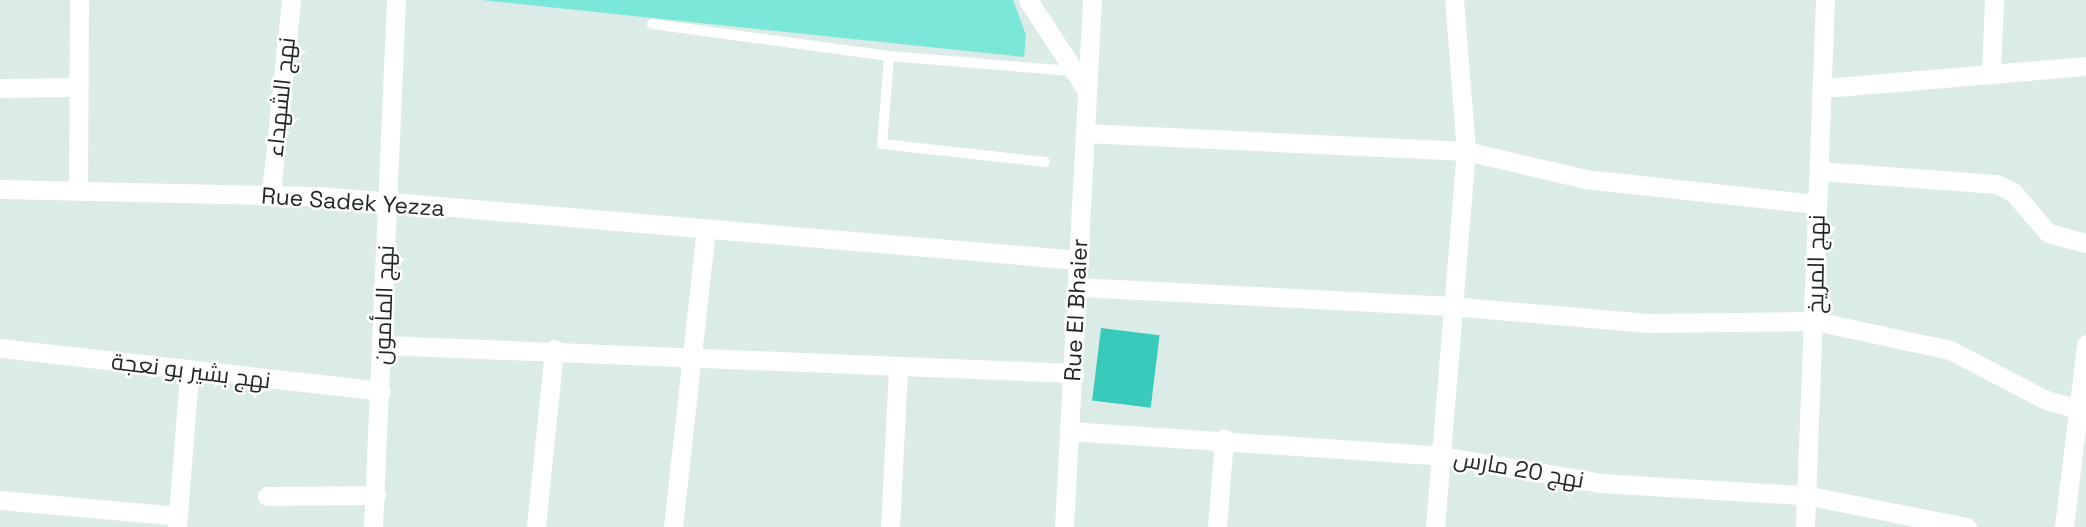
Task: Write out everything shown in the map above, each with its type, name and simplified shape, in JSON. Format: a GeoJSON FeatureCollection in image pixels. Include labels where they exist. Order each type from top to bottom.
{"type":"FeatureCollection","features":[{"type":"Feature","properties":{"kind":"street"},"geometry":{"type":"LineString","coordinates":[[78,190],[75,87],[79,0]]}},
{"type":"Feature","properties":{"kind":"street","name":"نهج الشهداء"},"geometry":{"type":"LineString","coordinates":[[271,194],[292,0]]}},
{"type":"Feature","properties":{"kind":"street","name":"نهج المأمون"},"geometry":{"type":"LineString","coordinates":[[373,527],[382,391],[396,0]]}},
{"type":"Feature","properties":{"kind":"street"},"geometry":{"type":"LineString","coordinates":[[1028,0],[1080,72],[1087,93]]}},
{"type":"Feature","properties":{"kind":"street","name":"Rue El Bhaier"},"geometry":{"type":"LineString","coordinates":[[1064,527],[1092,0]]}},
{"type":"Feature","properties":{"kind":"street"},"geometry":{"type":"LineString","coordinates":[[1435,527],[1466,150],[1454,0]]}},
{"type":"Feature","properties":{"kind":"street","name":"نهج المريخ"},"geometry":{"type":"LineString","coordinates":[[1805,527],[1824,88],[1825,0]]}},
{"type":"Feature","properties":{"kind":"street"},"geometry":{"type":"LineString","coordinates":[[1990,74],[1994,0]]}},
{"type":"Feature","properties":{"kind":"street"},"geometry":{"type":"LineString","coordinates":[[1824,88],[2086,66]]}},
{"type":"Feature","properties":{"kind":"street"},"geometry":{"type":"LineString","coordinates":[[0,88],[75,87]]}},
{"type":"Feature","properties":{"kind":"street"},"geometry":{"type":"LineString","coordinates":[[1085,133],[1466,150],[1585,178],[1817,204]]}},
{"type":"Feature","properties":{"kind":"street"},"geometry":{"type":"LineString","coordinates":[[1819,172],[1997,184],[2013,191],[2048,233],[2086,243]]}},
{"type":"Feature","properties":{"kind":"street","name":"Rue Sadek Yezza"},"geometry":{"type":"LineString","coordinates":[[0,189],[271,194],[1079,260]]}},
{"type":"Feature","properties":{"kind":"street"},"geometry":{"type":"LineString","coordinates":[[673,527],[706,230]]}},
{"type":"Feature","properties":{"kind":"street"},"geometry":{"type":"LineString","coordinates":[[1077,287],[1452,306],[1647,323],[1815,321],[1950,350],[2046,400],[2081,410]]}},
{"type":"Feature","properties":{"kind":"street"},"geometry":{"type":"LineString","coordinates":[[2064,527],[2081,410],[2086,344]]}},
{"type":"Feature","properties":{"kind":"street"},"geometry":{"type":"LineString","coordinates":[[383,345],[694,354],[898,367],[1074,373]]}},
{"type":"Feature","properties":{"kind":"street","name":"نهج بشير بو نعجة"},"geometry":{"type":"LineString","coordinates":[[0,348],[189,373],[382,391]]}},
{"type":"Feature","properties":{"kind":"street"},"geometry":{"type":"LineString","coordinates":[[536,527],[554,349]]}},
{"type":"Feature","properties":{"kind":"street"},"geometry":{"type":"LineString","coordinates":[[890,527],[898,367]]}},
{"type":"Feature","properties":{"kind":"street"},"geometry":{"type":"LineString","coordinates":[[0,500],[178,521],[189,373]]}},
{"type":"Feature","properties":{"kind":"street","name":"نهج 20 مارس"},"geometry":{"type":"LineString","coordinates":[[1069,431],[1224,438],[1442,456],[1600,483],[1805,495],[1967,527]]}},
{"type":"Feature","properties":{"kind":"street"},"geometry":{"type":"LineString","coordinates":[[1217,527],[1224,438]]}},
{"type":"Feature","properties":{"kind":"street"},"geometry":{"type":"LineString","coordinates":[[267,496],[376,495]]}},
{"type":"Feature","properties":{"kind":"lane"},"geometry":{"type":"LineString","coordinates":[[652,24],[889,56],[1080,72]]}},
{"type":"Feature","properties":{"kind":"lane"},"geometry":{"type":"LineString","coordinates":[[889,56],[882,144],[1045,162]]}},
{"type":"Feature","properties":{"kind":"green space"},"geometry":{"type":"Polygon","coordinates":[[[482,0],[1013,0],[1026,35],[1024,57],[482,0]]]}},
{"type":"Feature","properties":{"kind":"building"},"geometry":{"type":"Polygon","coordinates":[[[1101,328],[1160,335],[1151,408],[1092,400],[1101,328]]]}}]}
